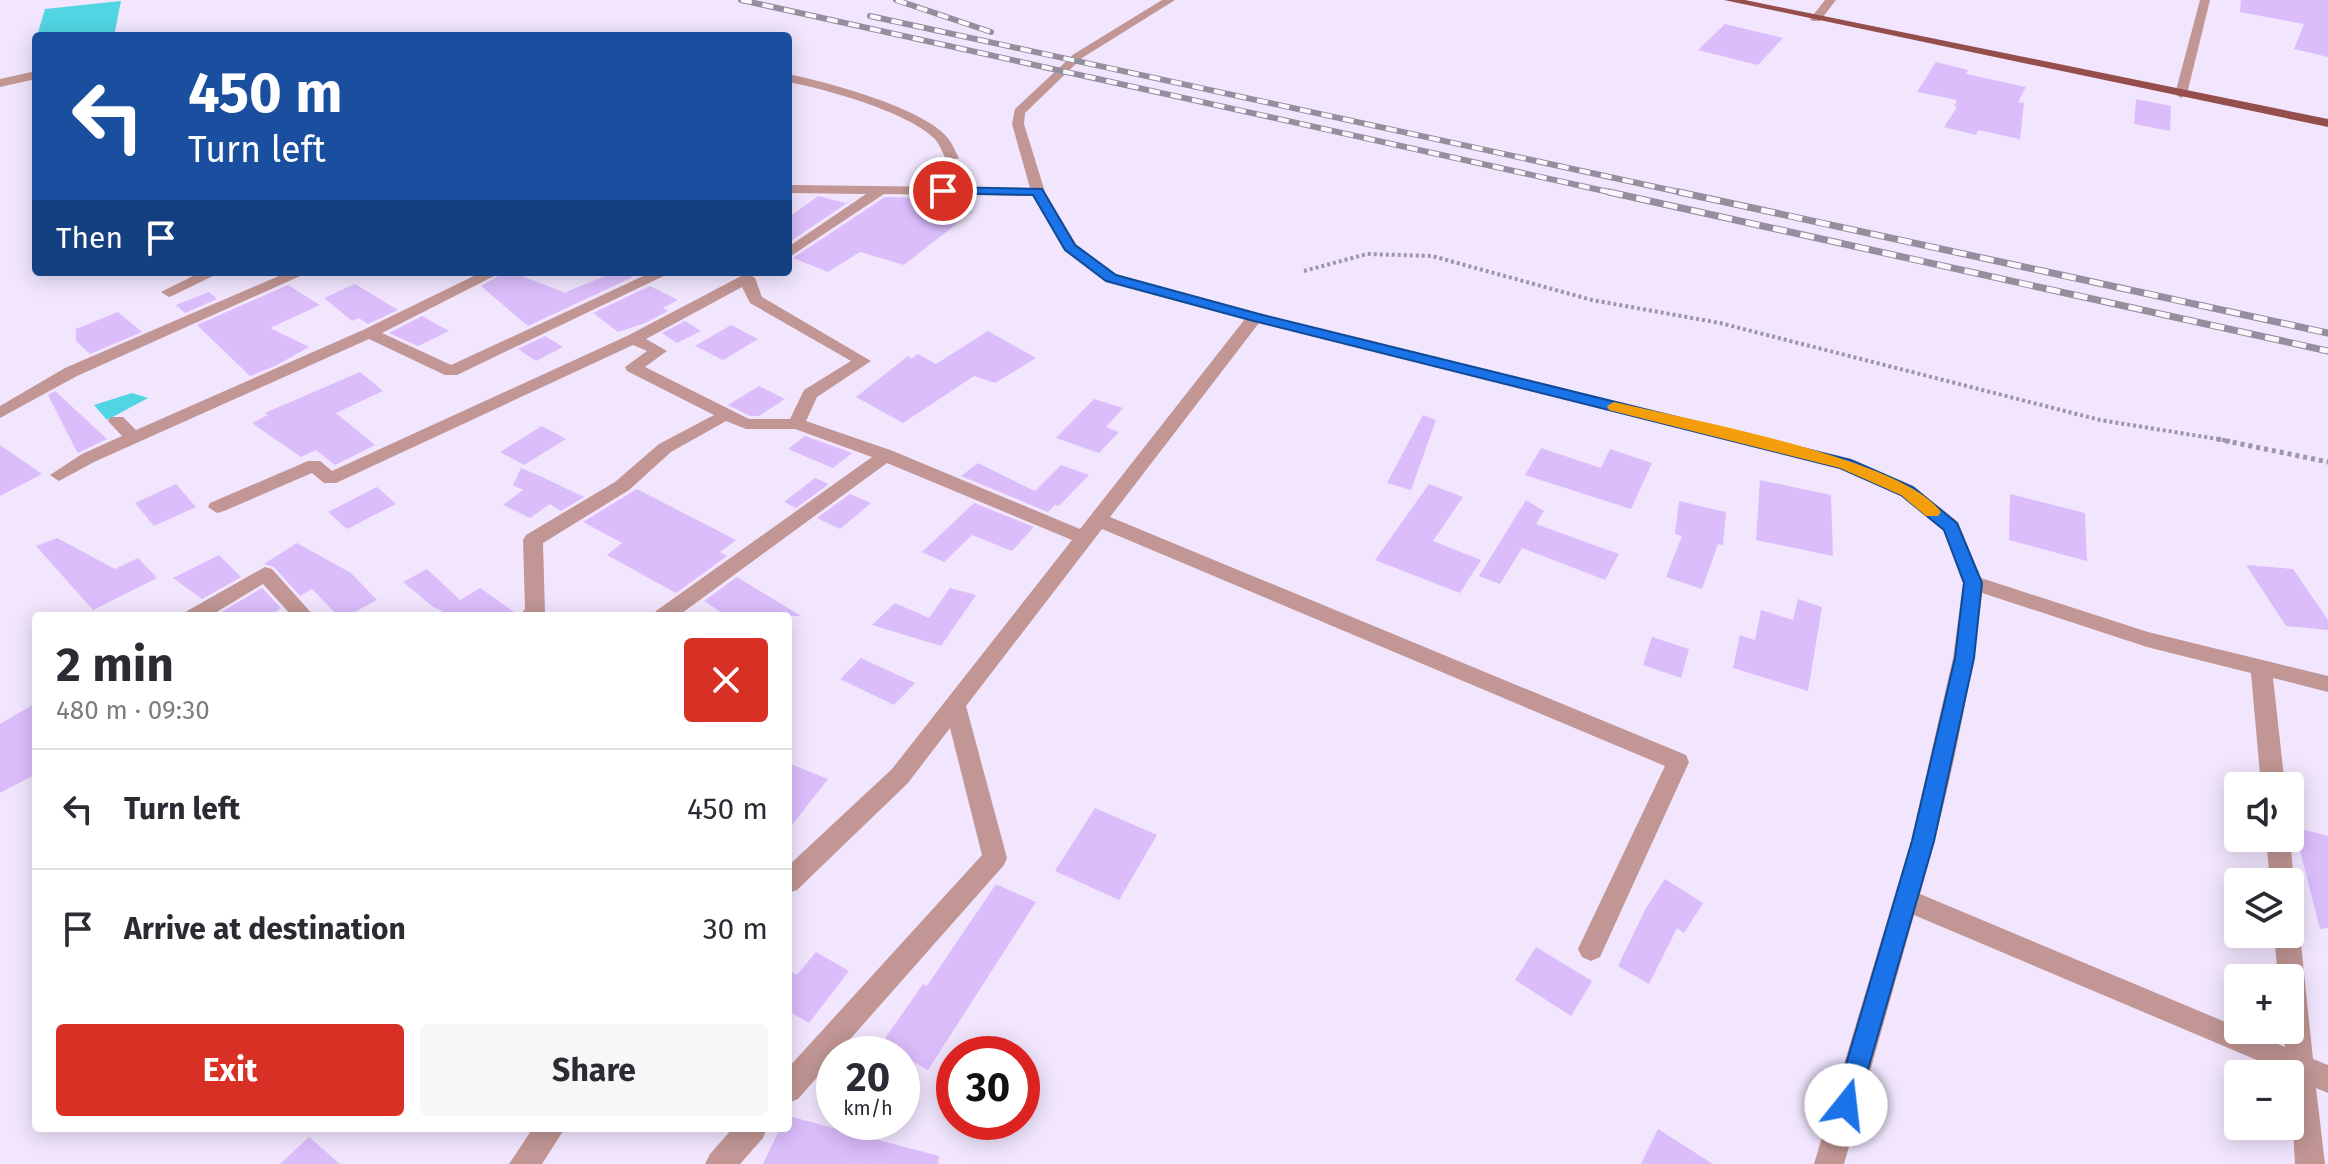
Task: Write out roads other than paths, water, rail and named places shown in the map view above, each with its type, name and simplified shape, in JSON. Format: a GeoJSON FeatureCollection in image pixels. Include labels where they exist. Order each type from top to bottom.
{"type":"FeatureCollection","features":[{"type":"Feature","properties":{"kind":"main road"},"geometry":{"type":"LineString","coordinates":[[1729,0],[2328,123]]}},
{"type":"Feature","properties":{"kind":"street"},"geometry":{"type":"LineString","coordinates":[[1170,0],[1078,56],[1019,112],[1018,124],[1038,192],[1070,247],[1111,278],[1255,317],[1846,464],[1907,491],[1951,527],[1973,583],[1964,658],[1923,841],[1829,1164]]}},
{"type":"Feature","properties":{"kind":"street"},"geometry":{"type":"LineString","coordinates":[[1816,19],[1831,0]]}},
{"type":"Feature","properties":{"kind":"street"},"geometry":{"type":"LineString","coordinates":[[2181,94],[2205,0]]}},
{"type":"Feature","properties":{"kind":"street"},"geometry":{"type":"LineString","coordinates":[[0,83],[32,76]]}},
{"type":"Feature","properties":{"kind":"street"},"geometry":{"type":"LineString","coordinates":[[792,79],[865,101],[918,123],[940,137],[952,158]]}},
{"type":"Feature","properties":{"kind":"street"},"geometry":{"type":"LineString","coordinates":[[792,251],[881,190]]}},
{"type":"Feature","properties":{"kind":"street"},"geometry":{"type":"LineString","coordinates":[[792,192],[1038,192]]}},
{"type":"Feature","properties":{"kind":"street"},"geometry":{"type":"LineString","coordinates":[[169,292],[204,276]]}},
{"type":"Feature","properties":{"kind":"street"},"geometry":{"type":"LineString","coordinates":[[0,413],[71,372],[292,276]]}},
{"type":"Feature","properties":{"kind":"street"},"geometry":{"type":"LineString","coordinates":[[59,475],[88,458],[369,333],[486,276]]}},
{"type":"Feature","properties":{"kind":"street"},"geometry":{"type":"LineString","coordinates":[[369,333],[451,371],[655,276]]}},
{"type":"Feature","properties":{"kind":"street"},"geometry":{"type":"LineString","coordinates":[[217,507],[314,465],[330,479],[633,339],[750,276]]}},
{"type":"Feature","properties":{"kind":"street"},"geometry":{"type":"LineString","coordinates":[[752,276],[755,300],[863,361],[810,394],[796,424]]}},
{"type":"Feature","properties":{"kind":"street"},"geometry":{"type":"LineString","coordinates":[[792,878],[900,776],[1255,317]]}},
{"type":"Feature","properties":{"kind":"street"},"geometry":{"type":"LineString","coordinates":[[633,339],[659,351],[633,367],[746,424],[796,424],[887,455],[1084,538]]}},
{"type":"Feature","properties":{"kind":"street"},"geometry":{"type":"LineString","coordinates":[[535,612],[533,540],[622,486],[665,448],[719,419]]}},
{"type":"Feature","properties":{"kind":"street"},"geometry":{"type":"LineString","coordinates":[[117,421],[134,439]]}},
{"type":"Feature","properties":{"kind":"street"},"geometry":{"type":"LineString","coordinates":[[669,612],[887,455]]}},
{"type":"Feature","properties":{"kind":"street"},"geometry":{"type":"LineString","coordinates":[[1099,520],[1678,762],[1591,949]]}},
{"type":"Feature","properties":{"kind":"street"},"geometry":{"type":"LineString","coordinates":[[201,612],[265,574],[300,612]]}},
{"type":"Feature","properties":{"kind":"street"},"geometry":{"type":"LineString","coordinates":[[1973,583],[2147,639],[2328,684]]}},
{"type":"Feature","properties":{"kind":"street"},"geometry":{"type":"LineString","coordinates":[[2261,667],[2272,772]]}},
{"type":"Feature","properties":{"kind":"street"},"geometry":{"type":"LineString","coordinates":[[792,1085],[995,858],[955,705]]}},
{"type":"Feature","properties":{"kind":"street"},"geometry":{"type":"LineString","coordinates":[[1906,900],[2283,1060]]}},
{"type":"Feature","properties":{"kind":"street"},"geometry":{"type":"LineString","coordinates":[[2288,948],[2299,1060]]}},
{"type":"Feature","properties":{"kind":"street"},"geometry":{"type":"LineString","coordinates":[[2304,1069],[2328,1079]]}},
{"type":"Feature","properties":{"kind":"street"},"geometry":{"type":"LineString","coordinates":[[2304,1106],[2310,1164]]}},
{"type":"Feature","properties":{"kind":"street"},"geometry":{"type":"LineString","coordinates":[[524,1164],[548,1132]]}},
{"type":"Feature","properties":{"kind":"street"},"geometry":{"type":"LineString","coordinates":[[720,1164],[749,1132]]}},
{"type":"Feature","properties":{"kind":"water"},"geometry":{"type":"Polygon","coordinates":[[[121,1],[115,32],[38,32],[45,9],[121,1]]]}},
{"type":"Feature","properties":{"kind":"water"},"geometry":{"type":"Polygon","coordinates":[[[132,393],[148,398],[107,420],[94,405],[132,393]]]}},
{"type":"Feature","properties":{"kind":"railway"},"geometry":{"type":"LineString","coordinates":[[741,0],[1618,194]]}},
{"type":"Feature","properties":{"kind":"railway"},"geometry":{"type":"LineString","coordinates":[[896,0],[991,32]]}},
{"type":"Feature","properties":{"kind":"railway"},"geometry":{"type":"LineString","coordinates":[[870,16],[1688,194]]}},
{"type":"Feature","properties":{"kind":"railway"},"geometry":{"type":"LineString","coordinates":[[1609,192],[2328,351]]}},
{"type":"Feature","properties":{"kind":"railway"},"geometry":{"type":"LineString","coordinates":[[1679,192],[2328,333]]}}]}
